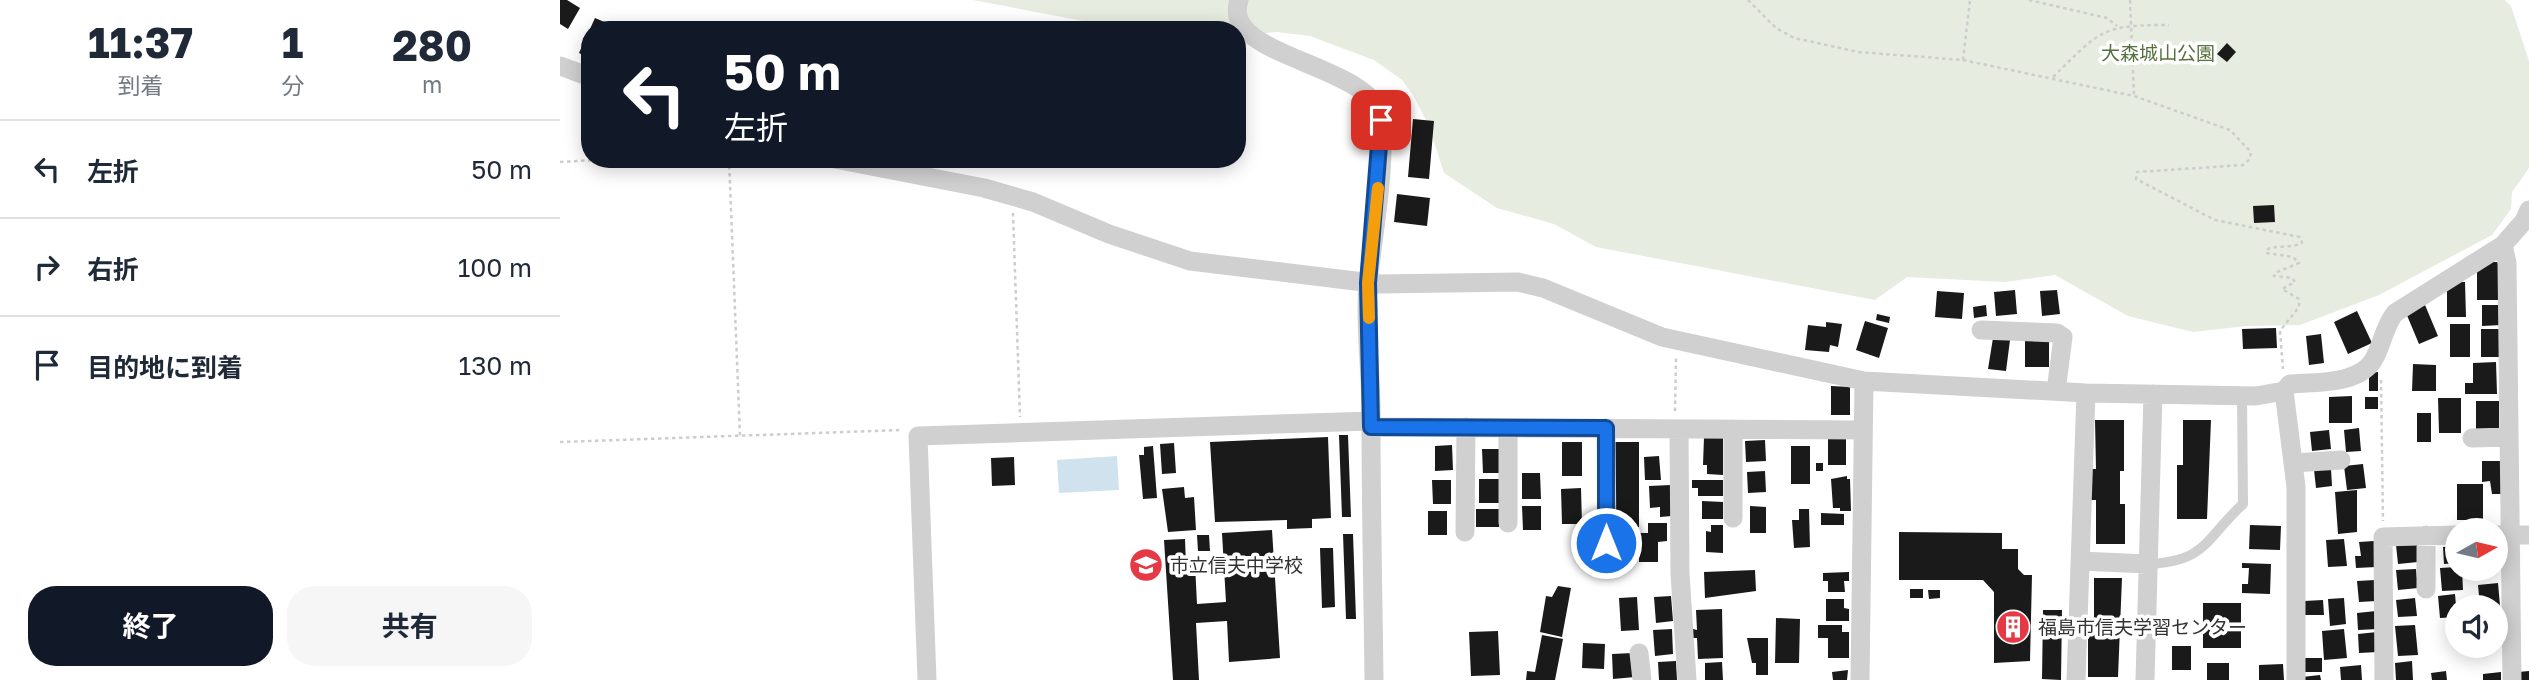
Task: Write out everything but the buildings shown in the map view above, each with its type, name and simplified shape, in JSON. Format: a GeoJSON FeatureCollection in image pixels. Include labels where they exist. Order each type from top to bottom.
{"type":"FeatureCollection","features":[{"type":"Feature","properties":{"kind":"street"},"geometry":{"type":"LineString","coordinates":[[1239,0],[1240,21]]}},
{"type":"Feature","properties":{"kind":"street"},"geometry":{"type":"LineString","coordinates":[[1246,29],[1283,54],[1352,85],[1372,97],[1379,107],[1381,136],[1368,283],[1374,680]]}},
{"type":"Feature","properties":{"kind":"street"},"geometry":{"type":"LineString","coordinates":[[560,66],[581,74]]}},
{"type":"Feature","properties":{"kind":"street"},"geometry":{"type":"LineString","coordinates":[[878,168],[1012,196],[1190,261],[1368,283],[1518,282],[1544,288],[1625,324],[1676,341],[1864,381],[2086,393],[2242,396],[2284,391],[2290,384],[2340,380],[2360,373],[2374,362],[2385,326],[2395,313],[2503,245],[2524,221],[2529,210]]}},
{"type":"Feature","properties":{"kind":"street"},"geometry":{"type":"LineString","coordinates":[[2503,245],[2507,263],[2512,680]]}},
{"type":"Feature","properties":{"kind":"street"},"geometry":{"type":"LineString","coordinates":[[1981,330],[2057,333],[2063,337],[2056,391]]}},
{"type":"Feature","properties":{"kind":"street"},"geometry":{"type":"LineString","coordinates":[[1860,680],[1864,381]]}},
{"type":"Feature","properties":{"kind":"street"},"geometry":{"type":"LineString","coordinates":[[2284,391],[2296,487],[2296,680]]}},
{"type":"Feature","properties":{"kind":"street"},"geometry":{"type":"LineString","coordinates":[[2076,680],[2086,393]]}},
{"type":"Feature","properties":{"kind":"street"},"geometry":{"type":"LineString","coordinates":[[2145,680],[2153,394]]}},
{"type":"Feature","properties":{"kind":"street"},"geometry":{"type":"LineString","coordinates":[[927,680],[918,436],[1371,424],[1508,428],[1863,430]]}},
{"type":"Feature","properties":{"kind":"street"},"geometry":{"type":"LineString","coordinates":[[1465,532],[1466,427]]}},
{"type":"Feature","properties":{"kind":"street"},"geometry":{"type":"LineString","coordinates":[[1508,428],[1508,523]]}},
{"type":"Feature","properties":{"kind":"street"},"geometry":{"type":"LineString","coordinates":[[1606,428],[1606,543]]}},
{"type":"Feature","properties":{"kind":"street"},"geometry":{"type":"LineString","coordinates":[[1677,429],[1680,574],[1687,680]]}},
{"type":"Feature","properties":{"kind":"street"},"geometry":{"type":"LineString","coordinates":[[1733,429],[1733,518]]}},
{"type":"Feature","properties":{"kind":"street"},"geometry":{"type":"LineString","coordinates":[[2472,438],[2509,437]]}},
{"type":"Feature","properties":{"kind":"street"},"geometry":{"type":"LineString","coordinates":[[2293,463],[2341,460]]}},
{"type":"Feature","properties":{"kind":"street"},"geometry":{"type":"LineString","coordinates":[[2426,535],[2426,589]]}},
{"type":"Feature","properties":{"kind":"street"},"geometry":{"type":"LineString","coordinates":[[2384,680],[2384,537],[2445,535]]}},
{"type":"Feature","properties":{"kind":"street"},"geometry":{"type":"LineString","coordinates":[[2080,561],[2148,564]]}},
{"type":"Feature","properties":{"kind":"street"},"geometry":{"type":"LineString","coordinates":[[1639,653],[1642,680]]}},
{"type":"Feature","properties":{"kind":"lane"},"geometry":{"type":"LineString","coordinates":[[2148,564],[2181,561],[2196,554],[2243,504],[2242,396]]}},
{"type":"Feature","properties":{"kind":"path"},"geometry":{"type":"LineString","coordinates":[[1748,0],[1776,29],[1794,38],[1823,46],[1963,60],[2053,77],[2134,96],[2230,130],[2251,152],[2250,159],[2243,165],[2137,172],[2136,179],[2215,220],[2300,237],[2302,243],[2276,246],[2266,253],[2293,257],[2299,263],[2275,272],[2274,276],[2292,278],[2295,282],[2282,289],[2299,299],[2299,307],[2280,331],[2284,391]]}},
{"type":"Feature","properties":{"kind":"path"},"geometry":{"type":"LineString","coordinates":[[1963,60],[1970,0]]}},
{"type":"Feature","properties":{"kind":"path"},"geometry":{"type":"LineString","coordinates":[[2029,0],[2107,18],[2117,26]]}},
{"type":"Feature","properties":{"kind":"path"},"geometry":{"type":"LineString","coordinates":[[2130,0],[2134,96]]}},
{"type":"Feature","properties":{"kind":"path"},"geometry":{"type":"LineString","coordinates":[[2053,77],[2093,39],[2117,26],[2169,25]]}},
{"type":"Feature","properties":{"kind":"path"},"geometry":{"type":"LineString","coordinates":[[560,162],[581,161]]}},
{"type":"Feature","properties":{"kind":"path"},"geometry":{"type":"LineString","coordinates":[[729,168],[740,436]]}},
{"type":"Feature","properties":{"kind":"path"},"geometry":{"type":"LineString","coordinates":[[1012,196],[1021,432]]}},
{"type":"Feature","properties":{"kind":"path"},"geometry":{"type":"LineString","coordinates":[[1676,341],[1677,429]]}},
{"type":"Feature","properties":{"kind":"path"},"geometry":{"type":"LineString","coordinates":[[2381,346],[2384,537]]}},
{"type":"Feature","properties":{"kind":"path"},"geometry":{"type":"LineString","coordinates":[[560,442],[909,430],[918,436]]}},
{"type":"Feature","properties":{"kind":"green space","name":"大森城山公園"},"geometry":{"type":"Polygon","coordinates":[[[973,0],[2505,0],[2511,6],[2529,61],[2529,168],[2512,192],[2511,209],[2492,235],[2379,295],[2300,325],[2246,326],[2193,332],[2128,316],[2055,275],[2005,282],[1907,277],[1875,300],[1596,247],[1554,224],[1497,208],[1444,173],[1429,126],[1402,80],[1374,60],[1310,36],[1277,32],[1246,34],[1246,21],[1083,21],[973,0]]]}},
{"type":"Feature","properties":{"kind":"water"},"geometry":{"type":"Polygon","coordinates":[[[1117,456],[1119,490],[1059,493],[1057,460],[1117,456]]]}},
{"type":"Feature","properties":{"kind":"slow traffic"},"geometry":{"type":"LineString","coordinates":[[1369,318],[1368,283],[1372,268],[1378,188]]}},
{"type":"Feature","properties":{"kind":"place","name":"市立信夫中学校"},"geometry":{"type":"Point","coordinates":[1146,565]}},
{"type":"Feature","properties":{"kind":"place","name":"福島市信夫学習センター"},"geometry":{"type":"Point","coordinates":[2013,627]}},
{"type":"Feature","properties":{"kind":"route"},"geometry":{"type":"LineString","coordinates":[[1381,120],[1372,268],[1368,283],[1371,427],[1606,428],[1606,543]]}}]}
